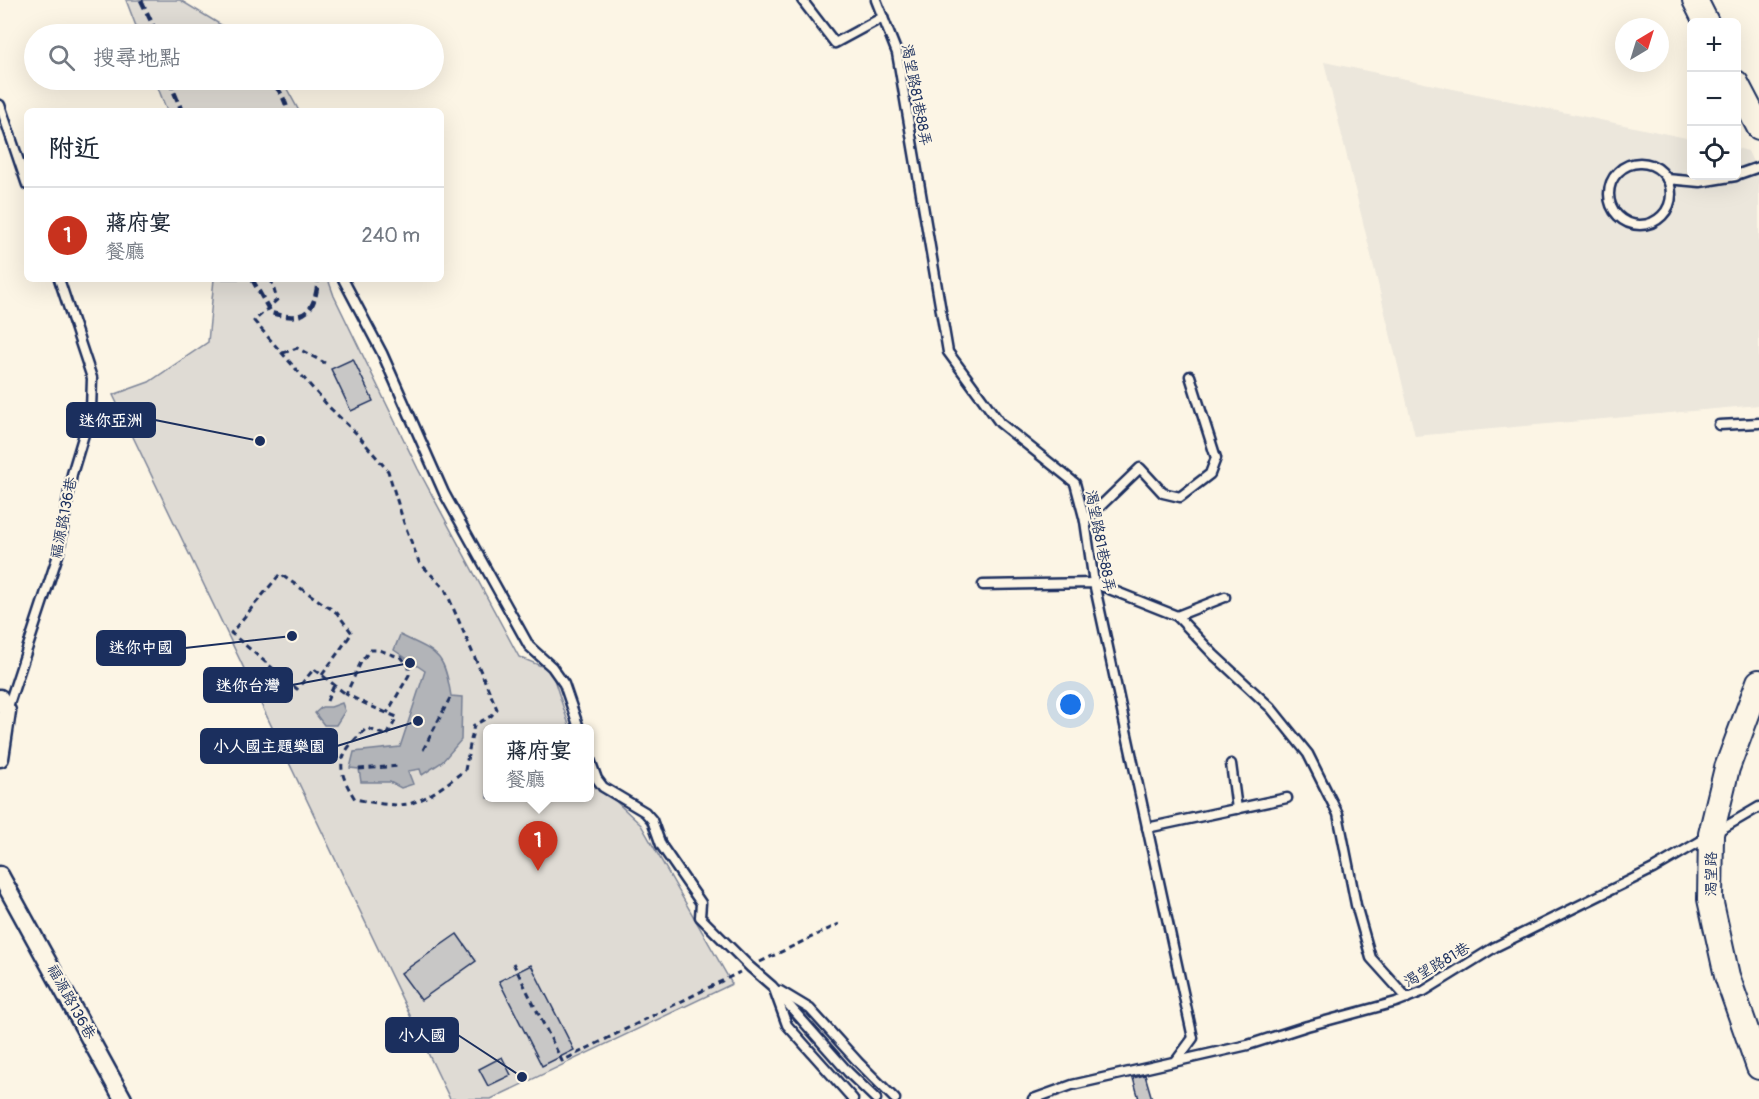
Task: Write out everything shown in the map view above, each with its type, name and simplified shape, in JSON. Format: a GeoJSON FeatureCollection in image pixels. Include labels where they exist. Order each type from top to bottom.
{"type":"FeatureCollection","features":[{"type":"Feature","properties":{"kind":"street"},"geometry":{"type":"LineString","coordinates":[[1695,0],[1704,18]]}},
{"type":"Feature","properties":{"kind":"street"},"geometry":{"type":"LineString","coordinates":[[1741,91],[1759,127]]}},
{"type":"Feature","properties":{"kind":"street","name":"渴望路"},"geometry":{"type":"LineString","coordinates":[[1759,682],[1727,768],[1712,834],[1710,899],[1727,976],[1759,1067]]}},
{"type":"Feature","properties":{"kind":"street","name":"福源路136巷"},"geometry":{"type":"LineString","coordinates":[[0,758],[4,704]]}},
{"type":"Feature","properties":{"kind":"street","name":"福源路136巷"},"geometry":{"type":"LineString","coordinates":[[0,875],[123,1099]]}},
{"type":"Feature","properties":{"kind":"lane"},"geometry":{"type":"LineString","coordinates":[[802,0],[835,43],[883,17]]}},
{"type":"Feature","properties":{"kind":"lane","name":"渴望路81巷88弄"},"geometry":{"type":"LineString","coordinates":[[876,0],[897,53],[948,352],[1000,423],[1075,483],[1094,583],[1193,1038],[1176,1061]]}},
{"type":"Feature","properties":{"kind":"lane"},"geometry":{"type":"LineString","coordinates":[[0,105],[24,176]]}},
{"type":"Feature","properties":{"kind":"lane"},"geometry":{"type":"LineString","coordinates":[[1667,179],[1670,199],[1667,208],[1653,222],[1633,224],[1624,220],[1611,205],[1610,184],[1622,168],[1632,164],[1642,163],[1652,166],[1667,179],[1700,182],[1710,180]]}},
{"type":"Feature","properties":{"kind":"lane"},"geometry":{"type":"LineString","coordinates":[[1741,173],[1759,167]]}},
{"type":"Feature","properties":{"kind":"lane","name":"福源路136巷"},"geometry":{"type":"LineString","coordinates":[[4,704],[60,552],[72,474],[91,411],[92,378],[60,282]]}},
{"type":"Feature","properties":{"kind":"lane"},"geometry":{"type":"LineString","coordinates":[[345,282],[382,353],[444,493],[529,646],[552,667],[564,684],[577,724]]}},
{"type":"Feature","properties":{"kind":"lane"},"geometry":{"type":"LineString","coordinates":[[1084,521],[1140,468],[1163,493],[1180,497],[1210,474],[1216,458],[1190,376]]}},
{"type":"Feature","properties":{"kind":"lane"},"geometry":{"type":"LineString","coordinates":[[1719,425],[1759,423]]}},
{"type":"Feature","properties":{"kind":"lane"},"geometry":{"type":"LineString","coordinates":[[983,585],[1094,583],[1176,616],[1271,708],[1308,754],[1338,814],[1356,905],[1371,958],[1407,998]]}},
{"type":"Feature","properties":{"kind":"lane"},"geometry":{"type":"LineString","coordinates":[[1176,616],[1225,597]]}},
{"type":"Feature","properties":{"kind":"lane"},"geometry":{"type":"LineString","coordinates":[[1231,764],[1237,809]]}},
{"type":"Feature","properties":{"kind":"lane"},"geometry":{"type":"LineString","coordinates":[[594,771],[603,787],[645,812],[652,820],[661,845],[701,903],[700,917],[772,986],[848,1072],[876,1099]]}},
{"type":"Feature","properties":{"kind":"lane"},"geometry":{"type":"LineString","coordinates":[[1147,828],[1287,798]]}},
{"type":"Feature","properties":{"kind":"lane","name":"渴望路81巷"},"geometry":{"type":"LineString","coordinates":[[1033,1099],[1072,1085],[1248,1045],[1407,998],[1424,991],[1495,947],[1653,869],[1759,807]]}},
{"type":"Feature","properties":{"kind":"lane"},"geometry":{"type":"LineString","coordinates":[[772,986],[787,1025],[853,1099]]}},
{"type":"Feature","properties":{"kind":"lane"},"geometry":{"type":"LineString","coordinates":[[772,986],[810,1009],[895,1099]]}},
{"type":"Feature","properties":{"kind":"path"},"geometry":{"type":"LineString","coordinates":[[272,282],[277,300],[254,321],[388,471],[419,562],[445,590],[497,709],[491,716],[474,725],[465,770],[436,791],[411,804],[381,804],[355,800],[343,780],[342,758],[355,738],[367,728],[387,736],[397,717],[346,694],[314,669],[297,689],[231,633],[280,574],[337,613],[351,633],[322,675]]}},
{"type":"Feature","properties":{"kind":"path"},"geometry":{"type":"LineString","coordinates":[[282,353],[297,348],[325,363]]}},
{"type":"Feature","properties":{"kind":"path"},"geometry":{"type":"LineString","coordinates":[[346,694],[361,662],[370,650],[379,650],[402,658],[409,666],[409,675],[387,713]]}},
{"type":"Feature","properties":{"kind":"path"},"geometry":{"type":"LineString","coordinates":[[327,701],[334,685]]}},
{"type":"Feature","properties":{"kind":"path"},"geometry":{"type":"LineString","coordinates":[[423,750],[451,696]]}},
{"type":"Feature","properties":{"kind":"path"},"geometry":{"type":"LineString","coordinates":[[359,769],[399,766]]}},
{"type":"Feature","properties":{"kind":"path"},"geometry":{"type":"LineString","coordinates":[[513,963],[562,1061],[839,924]]}},
{"type":"Feature","properties":{"kind":"shaded area"},"geometry":{"type":"Polygon","coordinates":[[[126,0],[180,0],[220,24],[135,24],[126,0]]]}},
{"type":"Feature","properties":{"kind":"shaded area"},"geometry":{"type":"Polygon","coordinates":[[[1324,62],[1687,138],[1687,180],[1741,180],[1741,149],[1748,151],[1759,175],[1759,405],[1415,436],[1324,62]]]}},
{"type":"Feature","properties":{"kind":"shaded area"},"geometry":{"type":"Polygon","coordinates":[[[159,90],[287,90],[297,108],[166,108],[159,90]]]}},
{"type":"Feature","properties":{"kind":"shaded area"},"geometry":{"type":"Polygon","coordinates":[[[214,282],[329,282],[418,469],[519,657],[551,670],[569,724],[483,724],[483,802],[594,802],[594,781],[641,825],[732,984],[491,1099],[450,1099],[113,395],[149,382],[208,342],[214,282]]]}},
{"type":"Feature","properties":{"kind":"shaded area"},"geometry":{"type":"Polygon","coordinates":[[[400,635],[437,656],[445,670],[451,696],[462,697],[461,740],[442,762],[422,775],[420,769],[408,771],[413,784],[401,788],[390,782],[361,782],[359,769],[350,768],[354,752],[400,747],[425,671],[394,650],[400,635]]]}},
{"type":"Feature","properties":{"kind":"shaded area"},"geometry":{"type":"Polygon","coordinates":[[[342,703],[345,711],[336,725],[324,725],[315,713],[322,707],[342,703]]]}},
{"type":"Feature","properties":{"kind":"building"},"geometry":{"type":"Polygon","coordinates":[[[353,359],[373,401],[351,411],[331,369],[353,359]]]}},
{"type":"Feature","properties":{"kind":"building"},"geometry":{"type":"Polygon","coordinates":[[[457,934],[476,961],[421,1000],[401,973],[457,934]]]}},
{"type":"Feature","properties":{"kind":"building"},"geometry":{"type":"Polygon","coordinates":[[[531,965],[574,1050],[542,1066],[499,981],[531,965]]]}},
{"type":"Feature","properties":{"kind":"building"},"geometry":{"type":"Polygon","coordinates":[[[502,1057],[511,1075],[488,1086],[479,1069],[502,1057]]]}},
{"type":"Feature","properties":{"kind":"building"},"geometry":{"type":"Polygon","coordinates":[[[1145,1075],[1152,1099],[1139,1099],[1133,1078],[1145,1075]]]}},
{"type":"Feature","properties":{"kind":"railway"},"geometry":{"type":"LineString","coordinates":[[141,0],[152,24]]}},
{"type":"Feature","properties":{"kind":"railway"},"geometry":{"type":"LineString","coordinates":[[173,90],[181,108]]}},
{"type":"Feature","properties":{"kind":"railway"},"geometry":{"type":"LineString","coordinates":[[278,90],[287,108]]}},
{"type":"Feature","properties":{"kind":"railway"},"geometry":{"type":"LineString","coordinates":[[254,282],[271,313],[282,316],[300,315],[311,308],[318,282]]}},
{"type":"Feature","properties":{"kind":"place","name":"迷你亞洲"},"geometry":{"type":"Point","coordinates":[260,441]}},
{"type":"Feature","properties":{"kind":"place","name":"迷你中國"},"geometry":{"type":"Point","coordinates":[292,636]}},
{"type":"Feature","properties":{"kind":"place","name":"迷你台灣"},"geometry":{"type":"Point","coordinates":[410,663]}},
{"type":"Feature","properties":{"kind":"place","name":"小人國主題樂園"},"geometry":{"type":"Point","coordinates":[418,721]}},
{"type":"Feature","properties":{"kind":"place","name":"蔣府宴"},"geometry":{"type":"Point","coordinates":[538,871]}},
{"type":"Feature","properties":{"kind":"place","name":"小人國"},"geometry":{"type":"Point","coordinates":[522,1077]}}]}
